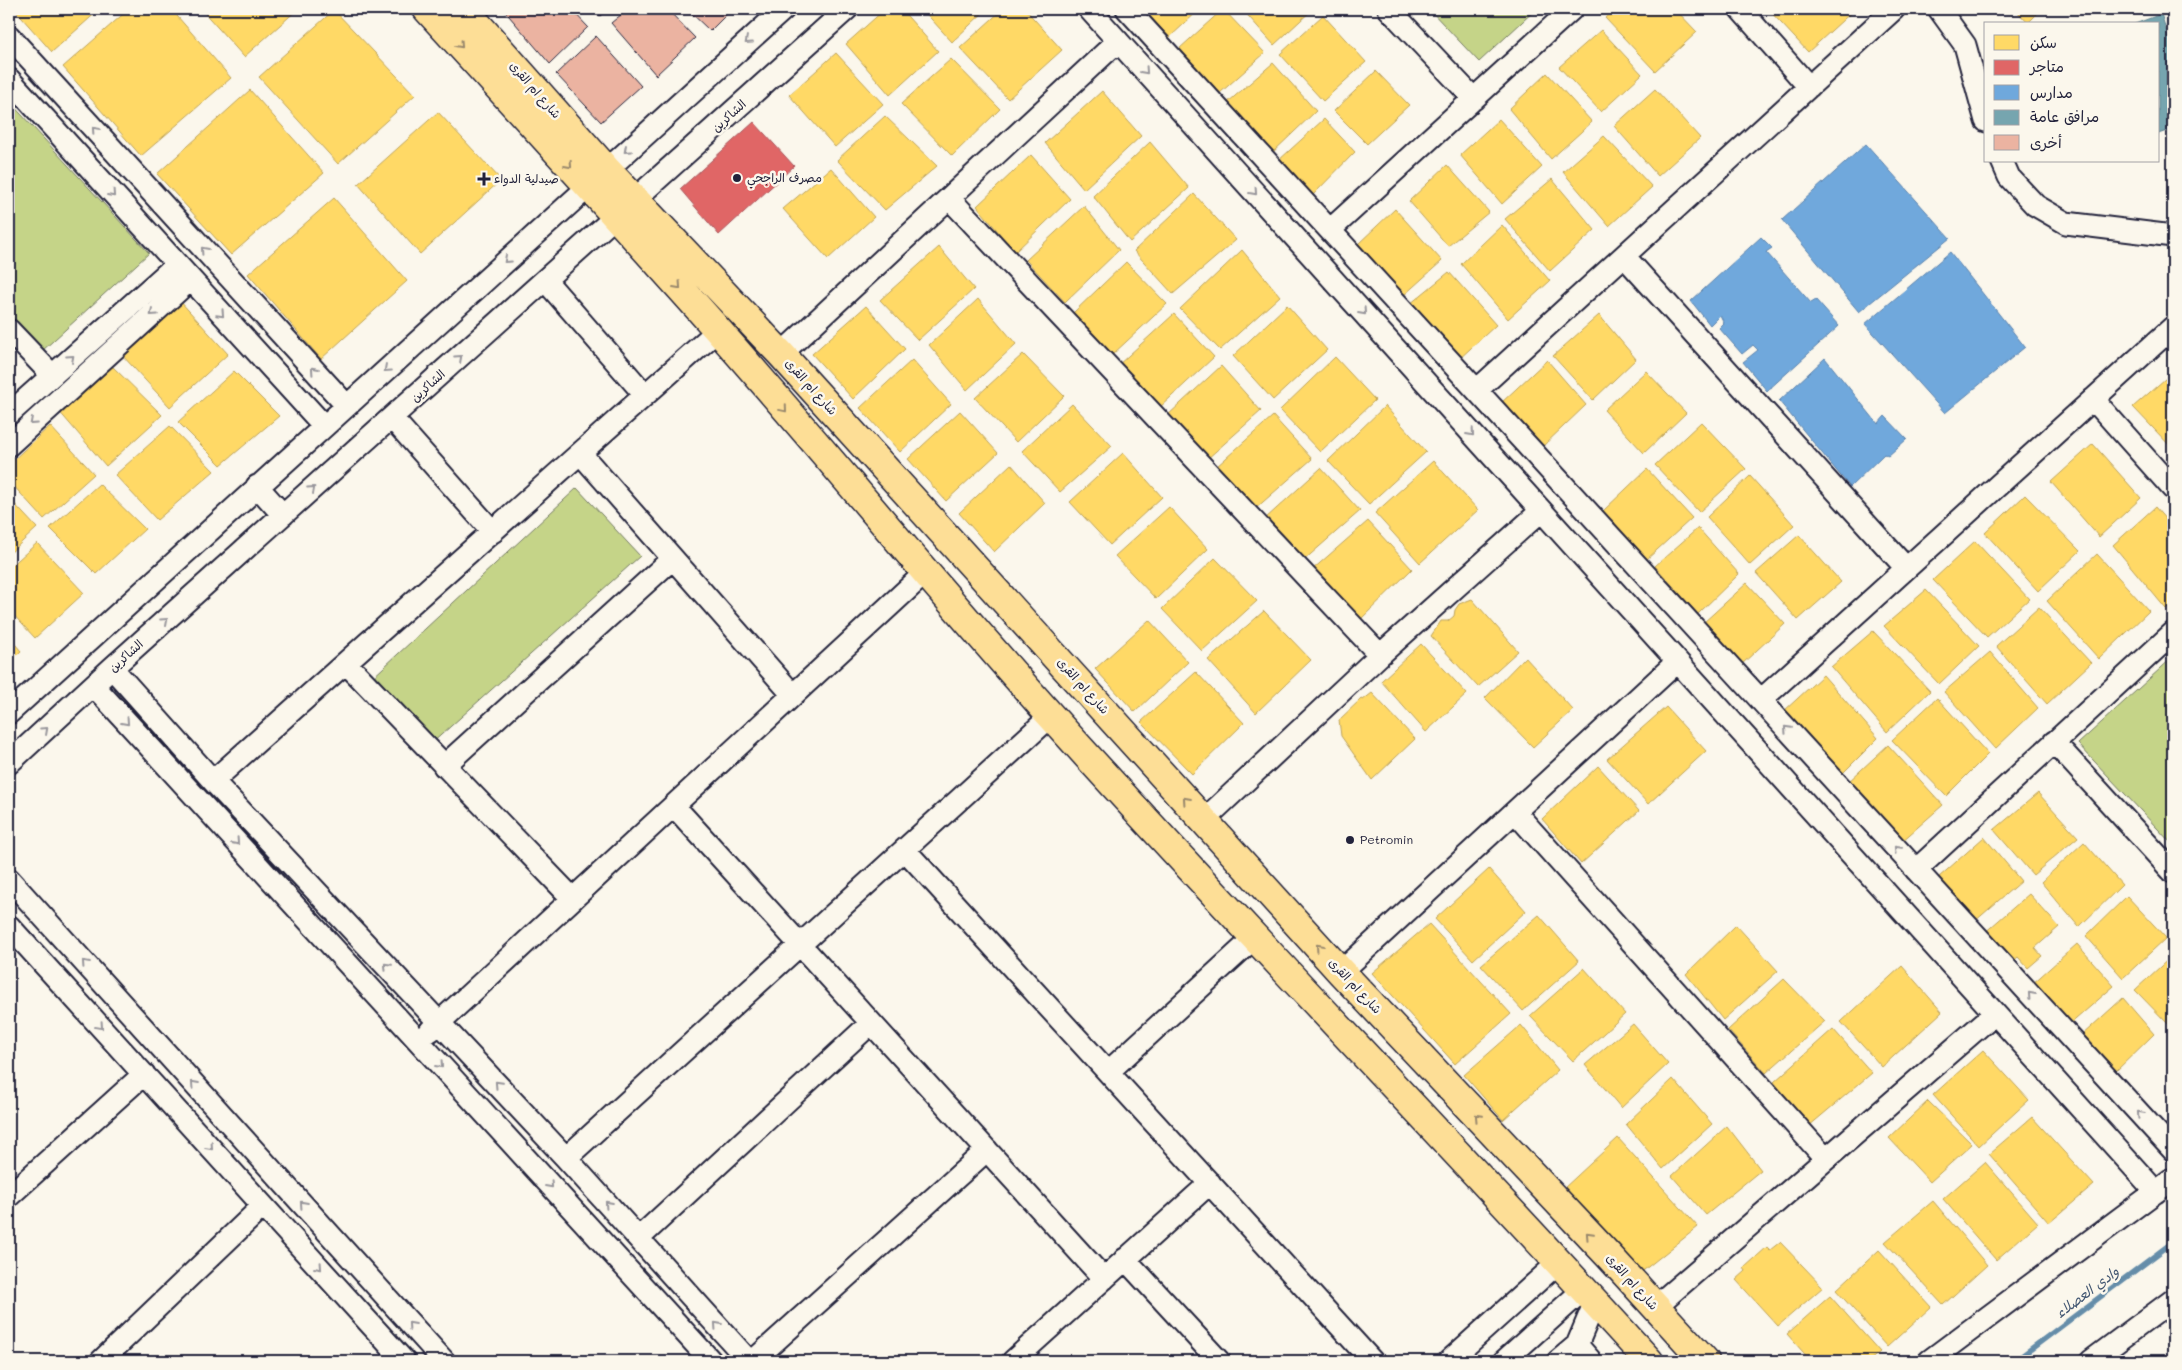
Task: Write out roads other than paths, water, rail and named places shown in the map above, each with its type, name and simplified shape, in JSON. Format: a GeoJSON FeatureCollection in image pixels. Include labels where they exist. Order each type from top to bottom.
{"type":"FeatureCollection","features":[{"type":"Feature","properties":{"kind":"main road","name":"شارع ام القرى"},"geometry":{"type":"LineString","coordinates":[[427,9],[626,209],[781,354],[1342,972],[1705,1361]]}},
{"type":"Feature","properties":{"kind":"main road","name":"شارع ام القرى"},"geometry":{"type":"LineString","coordinates":[[464,9],[597,178]]}},
{"type":"Feature","properties":{"kind":"main road","name":"شارع ام القرى"},"geometry":{"type":"LineString","coordinates":[[626,209],[718,330],[925,573],[1051,716],[1254,938],[1558,1262],[1648,1361]]}},
{"type":"Feature","properties":{"kind":"main road"},"geometry":{"type":"LineString","coordinates":[[1414,1109],[1444,1081]]}},
{"type":"Feature","properties":{"kind":"street"},"geometry":{"type":"LineString","coordinates":[[9,713],[784,9]]}},
{"type":"Feature","properties":{"kind":"street","name":"الشاكرين"},"geometry":{"type":"LineString","coordinates":[[9,763],[112,668],[847,9]]}},
{"type":"Feature","properties":{"kind":"street"},"geometry":{"type":"LineString","coordinates":[[1089,9],[2156,1192]]}},
{"type":"Feature","properties":{"kind":"street"},"geometry":{"type":"LineString","coordinates":[[1128,9],[2173,1150]]}},
{"type":"Feature","properties":{"kind":"street"},"geometry":{"type":"LineString","coordinates":[[1389,9],[1474,99]]}},
{"type":"Feature","properties":{"kind":"street"},"geometry":{"type":"LineString","coordinates":[[1330,230],[1572,9]]}},
{"type":"Feature","properties":{"kind":"street"},"geometry":{"type":"LineString","coordinates":[[1740,9],[1809,87]]}},
{"type":"Feature","properties":{"kind":"street"},"geometry":{"type":"LineString","coordinates":[[1477,390],[1894,9]]}},
{"type":"Feature","properties":{"kind":"street"},"geometry":{"type":"LineString","coordinates":[[1939,9],[1965,45],[1984,114]]}},
{"type":"Feature","properties":{"kind":"street"},"geometry":{"type":"LineString","coordinates":[[9,36],[347,406]]}},
{"type":"Feature","properties":{"kind":"street"},"geometry":{"type":"LineString","coordinates":[[781,354],[1118,41]]}},
{"type":"Feature","properties":{"kind":"street"},"geometry":{"type":"LineString","coordinates":[[9,79],[324,426]]}},
{"type":"Feature","properties":{"kind":"street"},"geometry":{"type":"LineString","coordinates":[[2002,162],[2009,177],[2035,205],[2066,223],[2173,236]]}},
{"type":"Feature","properties":{"kind":"street"},"geometry":{"type":"LineString","coordinates":[[949,198],[1380,655]]}},
{"type":"Feature","properties":{"kind":"street"},"geometry":{"type":"LineString","coordinates":[[1624,256],[1906,568]]}},
{"type":"Feature","properties":{"kind":"street"},"geometry":{"type":"LineString","coordinates":[[9,414],[52,375],[183,272]]}},
{"type":"Feature","properties":{"kind":"street"},"geometry":{"type":"LineString","coordinates":[[9,444],[183,272]]}},
{"type":"Feature","properties":{"kind":"street"},"geometry":{"type":"LineString","coordinates":[[545,280],[645,395]]}},
{"type":"Feature","properties":{"kind":"street"},"geometry":{"type":"LineString","coordinates":[[1761,700],[2173,326]]}},
{"type":"Feature","properties":{"kind":"street"},"geometry":{"type":"LineString","coordinates":[[9,330],[52,375]]}},
{"type":"Feature","properties":{"kind":"street"},"geometry":{"type":"LineString","coordinates":[[213,781],[718,330]]}},
{"type":"Feature","properties":{"kind":"street"},"geometry":{"type":"LineString","coordinates":[[2093,399],[2173,489]]}},
{"type":"Feature","properties":{"kind":"street"},"geometry":{"type":"LineString","coordinates":[[392,418],[492,532]]}},
{"type":"Feature","properties":{"kind":"street"},"geometry":{"type":"LineString","coordinates":[[581,454],[793,694]]}},
{"type":"Feature","properties":{"kind":"street"},"geometry":{"type":"LineString","coordinates":[[257,486],[283,515]]}},
{"type":"Feature","properties":{"kind":"street"},"geometry":{"type":"LineString","coordinates":[[1204,820],[1380,655],[1541,511]]}},
{"type":"Feature","properties":{"kind":"street"},"geometry":{"type":"LineString","coordinates":[[444,766],[672,559]]}},
{"type":"Feature","properties":{"kind":"street"},"geometry":{"type":"LineString","coordinates":[[418,1041],[925,573]]}},
{"type":"Feature","properties":{"kind":"street"},"geometry":{"type":"LineString","coordinates":[[1916,870],[2173,633]]}},
{"type":"Feature","properties":{"kind":"street"},"geometry":{"type":"LineString","coordinates":[[1342,972],[1677,662]]}},
{"type":"Feature","properties":{"kind":"street"},"geometry":{"type":"LineString","coordinates":[[346,663],[572,899]]}},
{"type":"Feature","properties":{"kind":"street"},"geometry":{"type":"LineString","coordinates":[[112,668],[213,781],[566,1158],[749,1361]]}},
{"type":"Feature","properties":{"kind":"street"},"geometry":{"type":"LineString","coordinates":[[94,686],[711,1361]]}},
{"type":"Feature","properties":{"kind":"street"},"geometry":{"type":"LineString","coordinates":[[566,1158],[1051,716]]}},
{"type":"Feature","properties":{"kind":"street"},"geometry":{"type":"LineString","coordinates":[[2054,742],[2173,872]]}},
{"type":"Feature","properties":{"kind":"street"},"geometry":{"type":"LineString","coordinates":[[674,806],[1104,1279]]}},
{"type":"Feature","properties":{"kind":"street"},"geometry":{"type":"LineString","coordinates":[[1515,812],[1826,1159]]}},
{"type":"Feature","properties":{"kind":"street"},"geometry":{"type":"LineString","coordinates":[[905,850],[1372,1361]]}},
{"type":"Feature","properties":{"kind":"street"},"geometry":{"type":"LineString","coordinates":[[9,879],[444,1361]]}},
{"type":"Feature","properties":{"kind":"street"},"geometry":{"type":"LineString","coordinates":[[9,926],[404,1361]]}},
{"type":"Feature","properties":{"kind":"street"},"geometry":{"type":"LineString","coordinates":[[1108,1072],[1254,938]]}},
{"type":"Feature","properties":{"kind":"street"},"geometry":{"type":"LineString","coordinates":[[1655,1307],[1994,1014]]}},
{"type":"Feature","properties":{"kind":"street"},"geometry":{"type":"LineString","coordinates":[[638,1238],[871,1023]]}},
{"type":"Feature","properties":{"kind":"street"},"geometry":{"type":"LineString","coordinates":[[9,1196],[144,1074]]}},
{"type":"Feature","properties":{"kind":"street"},"geometry":{"type":"LineString","coordinates":[[753,1361],[987,1150]]}},
{"type":"Feature","properties":{"kind":"street"},"geometry":{"type":"LineString","coordinates":[[1929,1361],[2173,1179]]}},
{"type":"Feature","properties":{"kind":"street"},"geometry":{"type":"LineString","coordinates":[[1013,1361],[1210,1183]]}},
{"type":"Feature","properties":{"kind":"street"},"geometry":{"type":"LineString","coordinates":[[101,1361],[263,1206]]}},
{"type":"Feature","properties":{"kind":"street"},"geometry":{"type":"LineString","coordinates":[[1125,1260],[1219,1361]]}},
{"type":"Feature","properties":{"kind":"street"},"geometry":{"type":"LineString","coordinates":[[1449,1361],[1558,1262]]}},
{"type":"Feature","properties":{"kind":"street"},"geometry":{"type":"LineString","coordinates":[[1558,1361],[1577,1345],[1589,1296]]}},
{"type":"Feature","properties":{"kind":"street"},"geometry":{"type":"LineString","coordinates":[[1504,1361],[1589,1296]]}},
{"type":"Feature","properties":{"kind":"street"},"geometry":{"type":"LineString","coordinates":[[2092,1361],[2170,1307]]}},
{"type":"Feature","properties":{"kind":"street"},"geometry":{"type":"LineString","coordinates":[[1577,1345],[1590,1361]]}},
{"type":"Feature","properties":{"kind":"waterway","name":"وادي العصلاء"},"geometry":{"type":"LineString","coordinates":[[2015,1361],[2173,1242]]}},
{"type":"Feature","properties":{"kind":"place","name":"مصرف الراجحي"},"geometry":{"type":"Point","coordinates":[737,178]}},
{"type":"Feature","properties":{"kind":"place","name":"صيدلية الدواء"},"geometry":{"type":"Point","coordinates":[484,179]}},
{"type":"Feature","properties":{"kind":"place","name":"Petromin"},"geometry":{"type":"Point","coordinates":[1350,840]}}]}
